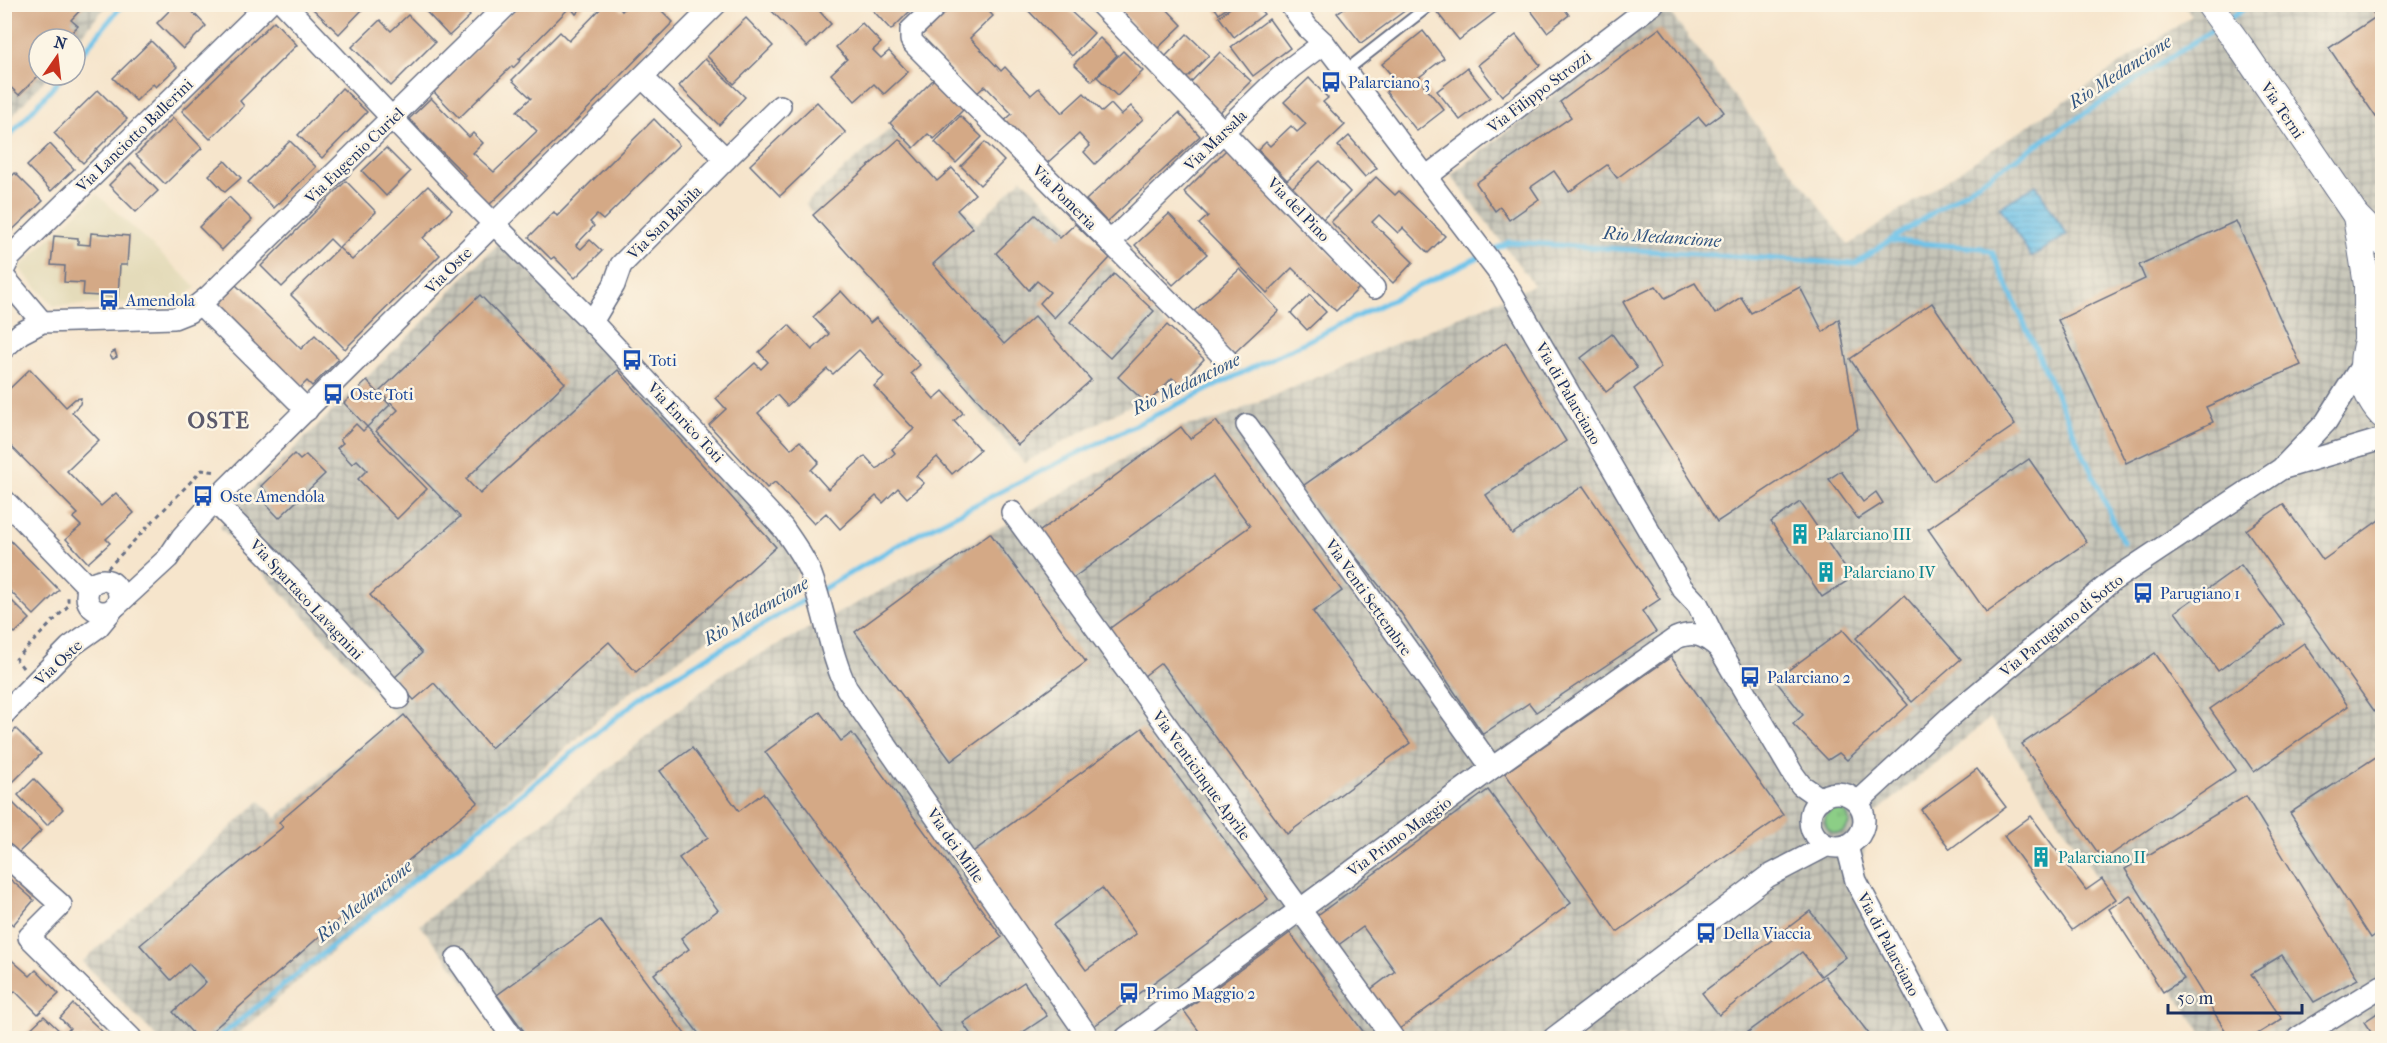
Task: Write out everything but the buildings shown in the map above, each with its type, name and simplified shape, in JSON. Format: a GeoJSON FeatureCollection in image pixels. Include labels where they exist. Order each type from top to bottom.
{"type":"FeatureCollection","features":[{"type":"Feature","properties":{"kind":"street","name":"Via Lanciotto Ballerini"},"geometry":{"type":"LineString","coordinates":[[4,269],[10,257],[268,4]]}},
{"type":"Feature","properties":{"kind":"street","name":"Via Enrico Toti"},"geometry":{"type":"LineString","coordinates":[[284,4],[494,224],[592,322],[783,528],[801,554],[811,574],[832,648]]}},
{"type":"Feature","properties":{"kind":"street","name":"Via Eugenio Curiel"},"geometry":{"type":"LineString","coordinates":[[42,322],[174,318],[200,304],[508,4]]}},
{"type":"Feature","properties":{"kind":"street","name":"Via Oste"},"geometry":{"type":"LineString","coordinates":[[4,714],[70,647],[98,627],[168,558],[182,537],[214,501],[716,4]]}},
{"type":"Feature","properties":{"kind":"street","name":"Via Pomeria"},"geometry":{"type":"LineString","coordinates":[[938,4],[911,30],[911,40],[914,44],[1227,360]]}},
{"type":"Feature","properties":{"kind":"street","name":"Via del Pino"},"geometry":{"type":"LineString","coordinates":[[1100,4],[1374,288]]}},
{"type":"Feature","properties":{"kind":"street","name":"Via Filippo Strozzi"},"geometry":{"type":"LineString","coordinates":[[1426,177],[1653,4]]}},
{"type":"Feature","properties":{"kind":"street","name":"Via Terni"},"geometry":{"type":"LineString","coordinates":[[2209,4],[2356,216],[2382,242]]}},
{"type":"Feature","properties":{"kind":"street","name":"Via di Palarciano"},"geometry":{"type":"LineString","coordinates":[[1293,5],[1308,28],[1324,43],[1502,277],[1682,588],[1698,605],[1719,648],[1793,774],[1801,785],[1821,799]]}},
{"type":"Feature","properties":{"kind":"street","name":"Via Marsala"},"geometry":{"type":"LineString","coordinates":[[1110,242],[1292,66],[1324,43]]}},
{"type":"Feature","properties":{"kind":"street"},"geometry":{"type":"LineString","coordinates":[[643,78],[726,159]]}},
{"type":"Feature","properties":{"kind":"street","name":"Via San Babila"},"geometry":{"type":"LineString","coordinates":[[592,322],[614,285],[621,266],[780,106]]}},
{"type":"Feature","properties":{"kind":"street","name":"Via Terni"},"geometry":{"type":"LineString","coordinates":[[2356,216],[2367,285],[2367,339]]}},
{"type":"Feature","properties":{"kind":"street"},"geometry":{"type":"LineString","coordinates":[[4,277],[42,322],[21,333],[4,348]]}},
{"type":"Feature","properties":{"kind":"street"},"geometry":{"type":"LineString","coordinates":[[200,304],[308,410]]}},
{"type":"Feature","properties":{"kind":"street"},"geometry":{"type":"LineString","coordinates":[[2382,314],[2367,339],[2362,365],[2366,390],[2382,415]]}},
{"type":"Feature","properties":{"kind":"street","name":"Via Parugiano di Sotto"},"geometry":{"type":"LineString","coordinates":[[1858,802],[1951,717],[2112,581],[2281,469],[2326,422],[2362,365]]}},
{"type":"Feature","properties":{"kind":"street","name":"Via Venti Settembre"},"geometry":{"type":"LineString","coordinates":[[1247,425],[1492,768]]}},
{"type":"Feature","properties":{"kind":"street","name":"Via Parugiano di Sotto"},"geometry":{"type":"LineString","coordinates":[[2281,469],[2382,439]]}},
{"type":"Feature","properties":{"kind":"street"},"geometry":{"type":"LineString","coordinates":[[4,500],[98,585],[119,590],[115,608],[101,613],[92,608],[87,599],[98,585]]}},
{"type":"Feature","properties":{"kind":"street","name":"Via Spartaco Lavagnini"},"geometry":{"type":"LineString","coordinates":[[214,501],[327,616],[399,698]]}},
{"type":"Feature","properties":{"kind":"street","name":"Via Venticinque Aprile"},"geometry":{"type":"LineString","coordinates":[[1012,512],[1393,1038]]}},
{"type":"Feature","properties":{"kind":"street","name":"Via Oste"},"geometry":{"type":"LineString","coordinates":[[98,585],[134,574],[158,553],[182,537]]}},
{"type":"Feature","properties":{"kind":"street"},"geometry":{"type":"LineString","coordinates":[[1676,638],[1685,616],[1682,588]]}},
{"type":"Feature","properties":{"kind":"street"},"geometry":{"type":"LineString","coordinates":[[1676,638],[1684,634],[1695,633],[1706,637],[1719,648]]}},
{"type":"Feature","properties":{"kind":"street","name":"Via Primo Maggio"},"geometry":{"type":"LineString","coordinates":[[1126,1038],[1298,909],[1676,638]]}},
{"type":"Feature","properties":{"kind":"street","name":"Via dei Mille"},"geometry":{"type":"LineString","coordinates":[[832,648],[847,689],[1085,1032],[1085,1038]]}},
{"type":"Feature","properties":{"kind":"street"},"geometry":{"type":"LineString","coordinates":[[1554,1038],[1767,877],[1861,835],[1865,818],[1858,802],[1851,797],[1836,793],[1821,799],[1810,814],[1810,824],[1818,840],[1836,846]]}},
{"type":"Feature","properties":{"kind":"street","name":"Via di Palarciano"},"geometry":{"type":"LineString","coordinates":[[1836,846],[1940,1038]]}},
{"type":"Feature","properties":{"kind":"street"},"geometry":{"type":"LineString","coordinates":[[4,854],[61,905],[29,937],[131,1038]]}},
{"type":"Feature","properties":{"kind":"street"},"geometry":{"type":"LineString","coordinates":[[457,958],[513,1038]]}},
{"type":"Feature","properties":{"kind":"street"},"geometry":{"type":"LineString","coordinates":[[2298,1038],[2382,986]]}},
{"type":"Feature","properties":{"kind":"lane"},"geometry":{"type":"LineString","coordinates":[[1344,72],[1431,4]]}},
{"type":"Feature","properties":{"kind":"shaded area"},"geometry":{"type":"Polygon","coordinates":[[[5,5],[107,5],[87,29],[27,27],[27,87],[38,87],[5,124],[5,5]]]}},
{"type":"Feature","properties":{"kind":"shaded area"},"geometry":{"type":"Polygon","coordinates":[[[2183,5],[2382,5],[2382,1038],[2205,1038],[1990,718],[1871,817],[1861,869],[1954,1038],[509,1038],[420,925],[722,674],[990,533],[1181,427],[1216,420],[1534,285],[1451,175],[1666,8],[1849,245],[2192,16],[2183,5]]]}},
{"type":"Feature","properties":{"kind":"shaded area"},"geometry":{"type":"Polygon","coordinates":[[[891,128],[977,224],[1022,178],[1113,269],[1203,366],[1024,463],[805,204],[891,128]]]}},
{"type":"Feature","properties":{"kind":"shaded area"},"geometry":{"type":"Polygon","coordinates":[[[97,194],[196,287],[185,297],[173,301],[54,306],[19,268],[97,194]]]}},
{"type":"Feature","properties":{"kind":"shaded area"},"geometry":{"type":"Polygon","coordinates":[[[501,241],[784,538],[799,565],[794,586],[750,610],[628,694],[233,1038],[158,1038],[82,962],[260,801],[276,818],[397,716],[220,527],[241,501],[426,319],[501,241]]]}},
{"type":"Feature","properties":{"kind":"green space"},"geometry":{"type":"Polygon","coordinates":[[[1837,809],[1845,813],[1849,821],[1845,829],[1837,833],[1829,829],[1825,821],[1829,813],[1837,809]]]}},
{"type":"Feature","properties":{"kind":"water"},"geometry":{"type":"Polygon","coordinates":[[[2036,185],[2067,235],[2031,257],[2000,207],[2036,185]]]}},
{"type":"Feature","properties":{"kind":"waterway"},"geometry":{"type":"LineString","coordinates":[[87,48],[123,4]]}},
{"type":"Feature","properties":{"kind":"waterway","name":"Rio Medancione"},"geometry":{"type":"LineString","coordinates":[[2230,18],[2251,4]]}},
{"type":"Feature","properties":{"kind":"waterway","name":"Rio Medancione"},"geometry":{"type":"LineString","coordinates":[[1490,252],[1509,242],[1854,264],[2217,27]]}},
{"type":"Feature","properties":{"kind":"waterway"},"geometry":{"type":"LineString","coordinates":[[4,142],[53,87]]}},
{"type":"Feature","properties":{"kind":"waterway"},"geometry":{"type":"LineString","coordinates":[[1893,241],[1982,248],[1992,252],[2123,542]]}},
{"type":"Feature","properties":{"kind":"waterway","name":"Rio Medancione"},"geometry":{"type":"LineString","coordinates":[[821,590],[907,540],[1025,479],[1481,256]]}},
{"type":"Feature","properties":{"kind":"waterway","name":"Rio Medancione"},"geometry":{"type":"LineString","coordinates":[[218,1038],[649,691],[813,595]]}},
{"type":"Feature","properties":{"kind":"place","name":"Palarciano 3"},"geometry":{"type":"Point","coordinates":[1331,82]}},
{"type":"Feature","properties":{"kind":"place","name":"Amendola"},"geometry":{"type":"Point","coordinates":[109,300]}},
{"type":"Feature","properties":{"kind":"place","name":"Toti"},"geometry":{"type":"Point","coordinates":[632,360]}},
{"type":"Feature","properties":{"kind":"place","name":"Oste Toti"},"geometry":{"type":"Point","coordinates":[333,394]}},
{"type":"Feature","properties":{"kind":"place","name":"Oste Amendola"},"geometry":{"type":"Point","coordinates":[203,496]}},
{"type":"Feature","properties":{"kind":"place","name":"Palarciano III"},"geometry":{"type":"Point","coordinates":[1800,534]}},
{"type":"Feature","properties":{"kind":"place","name":"Palarciano IV"},"geometry":{"type":"Point","coordinates":[1826,572]}},
{"type":"Feature","properties":{"kind":"place","name":"Parugiano 1"},"geometry":{"type":"Point","coordinates":[2143,593]}},
{"type":"Feature","properties":{"kind":"place","name":"Palarciano 2"},"geometry":{"type":"Point","coordinates":[1750,677]}},
{"type":"Feature","properties":{"kind":"place","name":"Palarciano II"},"geometry":{"type":"Point","coordinates":[2041,857]}},
{"type":"Feature","properties":{"kind":"place","name":"Della Viaccia"},"geometry":{"type":"Point","coordinates":[1706,933]}},
{"type":"Feature","properties":{"kind":"place","name":"Primo Maggio 2"},"geometry":{"type":"Point","coordinates":[1129,993]}},
{"type":"Feature","properties":{"kind":"district","name":"OSTE"},"geometry":{"type":"Point","coordinates":[219,420]}}]}
